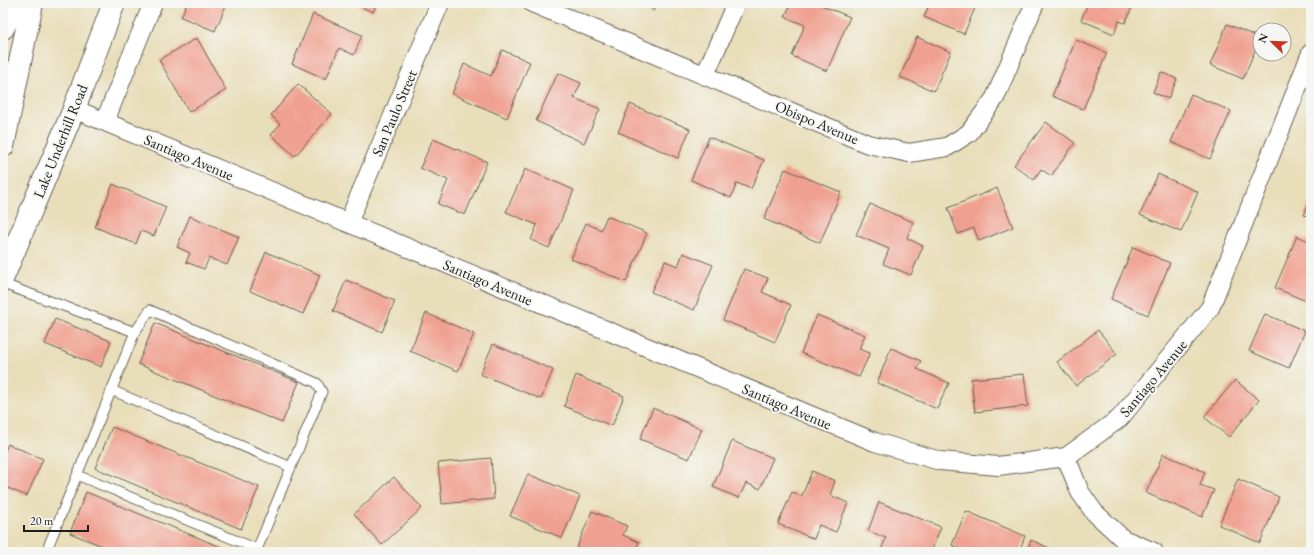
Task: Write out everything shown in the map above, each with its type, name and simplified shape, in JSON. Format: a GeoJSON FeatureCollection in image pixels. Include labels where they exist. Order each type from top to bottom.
{"type":"FeatureCollection","features":[{"type":"Feature","properties":{"kind":"main road"},"geometry":{"type":"LineString","coordinates":[[3,28],[16,3]]}},
{"type":"Feature","properties":{"kind":"main road"},"geometry":{"type":"LineString","coordinates":[[4,142],[32,3]]}},
{"type":"Feature","properties":{"kind":"main road","name":"Lake Underhill Road"},"geometry":{"type":"LineString","coordinates":[[3,278],[74,109],[114,3]]}},
{"type":"Feature","properties":{"kind":"street"},"geometry":{"type":"LineString","coordinates":[[105,121],[153,3]]}},
{"type":"Feature","properties":{"kind":"street","name":"San Paulo Street"},"geometry":{"type":"LineString","coordinates":[[348,224],[440,3]]}},
{"type":"Feature","properties":{"kind":"street","name":"Obispo Avenue"},"geometry":{"type":"LineString","coordinates":[[532,3],[868,144],[909,153],[948,147],[969,133],[995,98],[1035,3]]}},
{"type":"Feature","properties":{"kind":"street"},"geometry":{"type":"LineString","coordinates":[[705,75],[736,3]]}},
{"type":"Feature","properties":{"kind":"street","name":"Santiago Avenue"},"geometry":{"type":"LineString","coordinates":[[74,109],[875,442],[940,461],[998,466],[1066,456],[1120,418],[1210,308],[1311,53]]}},
{"type":"Feature","properties":{"kind":"street"},"geometry":{"type":"LineString","coordinates":[[1066,456],[1080,492],[1094,512],[1123,539],[1154,552]]}},
{"type":"Feature","properties":{"kind":"lane"},"geometry":{"type":"LineString","coordinates":[[3,284],[135,332]]}},
{"type":"Feature","properties":{"kind":"lane"},"geometry":{"type":"LineString","coordinates":[[46,552],[111,390],[135,332],[150,310],[316,383],[322,392],[256,550],[77,475]]}},
{"type":"Feature","properties":{"kind":"lane"},"geometry":{"type":"LineString","coordinates":[[111,390],[291,467]]}},
{"type":"Feature","properties":{"kind":"building"},"geometry":{"type":"Polygon","coordinates":[[[187,3],[227,3],[215,31],[181,17],[187,3]]]}},
{"type":"Feature","properties":{"kind":"building"},"geometry":{"type":"Polygon","coordinates":[[[352,3],[377,3],[373,12],[352,3]]]}},
{"type":"Feature","properties":{"kind":"building"},"geometry":{"type":"Polygon","coordinates":[[[645,3],[661,3],[653,11],[645,3]]]}},
{"type":"Feature","properties":{"kind":"building"},"geometry":{"type":"Polygon","coordinates":[[[791,3],[816,3],[850,17],[827,71],[792,56],[805,25],[785,17],[791,3]]]}},
{"type":"Feature","properties":{"kind":"building"},"geometry":{"type":"Polygon","coordinates":[[[930,3],[977,3],[964,34],[924,17],[930,3]]]}},
{"type":"Feature","properties":{"kind":"building"},"geometry":{"type":"Polygon","coordinates":[[[1088,3],[1134,3],[1125,23],[1119,21],[1114,34],[1081,20],[1088,3]]]}},
{"type":"Feature","properties":{"kind":"building"},"geometry":{"type":"Polygon","coordinates":[[[313,14],[362,35],[354,55],[339,48],[326,79],[292,64],[313,14]]]}},
{"type":"Feature","properties":{"kind":"building"},"geometry":{"type":"Polygon","coordinates":[[[1227,24],[1252,35],[1252,57],[1243,79],[1210,65],[1227,24]]]}},
{"type":"Feature","properties":{"kind":"building"},"geometry":{"type":"Polygon","coordinates":[[[917,37],[951,52],[934,91],[900,77],[917,37]]]}},
{"type":"Feature","properties":{"kind":"building"},"geometry":{"type":"Polygon","coordinates":[[[197,38],[226,90],[189,112],[159,60],[197,38]]]}},
{"type":"Feature","properties":{"kind":"building"},"geometry":{"type":"Polygon","coordinates":[[[1076,40],[1107,53],[1083,109],[1052,96],[1076,40]]]}},
{"type":"Feature","properties":{"kind":"building"},"geometry":{"type":"Polygon","coordinates":[[[502,50],[530,62],[507,118],[452,94],[464,64],[491,76],[502,50]]]}},
{"type":"Feature","properties":{"kind":"building"},"geometry":{"type":"Polygon","coordinates":[[[1161,72],[1177,79],[1168,99],[1153,92],[1161,72]]]}},
{"type":"Feature","properties":{"kind":"building"},"geometry":{"type":"Polygon","coordinates":[[[558,73],[581,83],[574,98],[600,109],[584,143],[536,121],[558,73]]]}},
{"type":"Feature","properties":{"kind":"building"},"geometry":{"type":"Polygon","coordinates":[[[298,84],[332,114],[295,156],[271,135],[280,124],[271,115],[298,84]]]}},
{"type":"Feature","properties":{"kind":"building"},"geometry":{"type":"Polygon","coordinates":[[[1191,94],[1231,111],[1210,159],[1171,142],[1191,94]]]}},
{"type":"Feature","properties":{"kind":"building"},"geometry":{"type":"Polygon","coordinates":[[[630,104],[690,129],[678,158],[618,132],[630,104]]]}},
{"type":"Feature","properties":{"kind":"building"},"geometry":{"type":"Polygon","coordinates":[[[1046,122],[1075,143],[1051,176],[1041,169],[1034,180],[1014,165],[1046,122]]]}},
{"type":"Feature","properties":{"kind":"building"},"geometry":{"type":"Polygon","coordinates":[[[709,137],[764,160],[751,189],[737,183],[731,198],[691,180],[709,137]]]}},
{"type":"Feature","properties":{"kind":"building"},"geometry":{"type":"Polygon","coordinates":[[[433,139],[487,162],[465,215],[438,204],[448,180],[420,168],[433,139]]]}},
{"type":"Feature","properties":{"kind":"building"},"geometry":{"type":"Polygon","coordinates":[[[525,169],[574,190],[549,248],[531,240],[537,225],[506,212],[525,169]]]}},
{"type":"Feature","properties":{"kind":"building"},"geometry":{"type":"Polygon","coordinates":[[[785,169],[841,192],[820,243],[764,219],[785,169]]]}},
{"type":"Feature","properties":{"kind":"building"},"geometry":{"type":"Polygon","coordinates":[[[1158,174],[1198,192],[1181,232],[1140,215],[1158,174]]]}},
{"type":"Feature","properties":{"kind":"building"},"geometry":{"type":"Polygon","coordinates":[[[113,184],[166,207],[154,236],[141,231],[136,244],[95,227],[113,184]]]}},
{"type":"Feature","properties":{"kind":"building"},"geometry":{"type":"Polygon","coordinates":[[[997,188],[1013,227],[979,241],[974,228],[958,234],[948,208],[997,188]]]}},
{"type":"Feature","properties":{"kind":"building"},"geometry":{"type":"Polygon","coordinates":[[[1311,199],[1311,217],[1304,215],[1311,199]]]}},
{"type":"Feature","properties":{"kind":"building"},"geometry":{"type":"Polygon","coordinates":[[[870,204],[913,222],[907,238],[923,246],[911,275],[883,264],[889,249],[856,235],[870,204]]]}},
{"type":"Feature","properties":{"kind":"building"},"geometry":{"type":"Polygon","coordinates":[[[190,216],[239,237],[227,265],[209,258],[204,269],[186,262],[190,253],[177,247],[190,216]]]}},
{"type":"Feature","properties":{"kind":"building"},"geometry":{"type":"Polygon","coordinates":[[[607,216],[647,233],[626,282],[571,259],[586,223],[601,230],[607,216]]]}},
{"type":"Feature","properties":{"kind":"building"},"geometry":{"type":"Polygon","coordinates":[[[1297,236],[1311,242],[1311,303],[1275,288],[1297,236]]]}},
{"type":"Feature","properties":{"kind":"building"},"geometry":{"type":"Polygon","coordinates":[[[1133,247],[1170,263],[1148,315],[1111,299],[1133,247]]]}},
{"type":"Feature","properties":{"kind":"building"},"geometry":{"type":"Polygon","coordinates":[[[266,252],[320,275],[303,314],[250,291],[266,252]]]}},
{"type":"Feature","properties":{"kind":"building"},"geometry":{"type":"Polygon","coordinates":[[[683,253],[713,265],[694,310],[651,292],[665,261],[678,266],[683,253]]]}},
{"type":"Feature","properties":{"kind":"building"},"geometry":{"type":"Polygon","coordinates":[[[744,269],[768,278],[762,292],[791,305],[775,342],[723,320],[744,269]]]}},
{"type":"Feature","properties":{"kind":"building"},"geometry":{"type":"Polygon","coordinates":[[[346,280],[395,301],[382,332],[333,311],[346,280]]]}},
{"type":"Feature","properties":{"kind":"building"},"geometry":{"type":"Polygon","coordinates":[[[426,313],[474,334],[458,371],[410,351],[426,313]]]}},
{"type":"Feature","properties":{"kind":"building"},"geometry":{"type":"Polygon","coordinates":[[[1265,314],[1305,331],[1289,368],[1249,351],[1265,314]]]}},
{"type":"Feature","properties":{"kind":"building"},"geometry":{"type":"Polygon","coordinates":[[[817,315],[865,335],[859,349],[870,353],[859,377],[801,353],[817,315]]]}},
{"type":"Feature","properties":{"kind":"building"},"geometry":{"type":"Polygon","coordinates":[[[55,319],[111,341],[101,367],[45,344],[55,319]]]}},
{"type":"Feature","properties":{"kind":"building"},"geometry":{"type":"Polygon","coordinates":[[[155,323],[299,382],[282,423],[138,364],[155,323]]]}},
{"type":"Feature","properties":{"kind":"building"},"geometry":{"type":"Polygon","coordinates":[[[1098,330],[1117,354],[1076,386],[1057,362],[1098,330]]]}},
{"type":"Feature","properties":{"kind":"building"},"geometry":{"type":"Polygon","coordinates":[[[493,344],[553,370],[541,399],[480,374],[493,344]]]}},
{"type":"Feature","properties":{"kind":"building"},"geometry":{"type":"Polygon","coordinates":[[[891,348],[921,361],[917,369],[949,383],[937,409],[877,383],[891,348]]]}},
{"type":"Feature","properties":{"kind":"building"},"geometry":{"type":"Polygon","coordinates":[[[1024,374],[1028,406],[975,412],[971,379],[1024,374]]]}},
{"type":"Feature","properties":{"kind":"building"},"geometry":{"type":"Polygon","coordinates":[[[576,375],[624,396],[612,426],[564,406],[576,375]]]}},
{"type":"Feature","properties":{"kind":"building"},"geometry":{"type":"Polygon","coordinates":[[[1235,380],[1259,400],[1229,437],[1204,417],[1235,380]]]}},
{"type":"Feature","properties":{"kind":"building"},"geometry":{"type":"Polygon","coordinates":[[[653,408],[702,429],[689,459],[640,439],[653,408]]]}},
{"type":"Feature","properties":{"kind":"building"},"geometry":{"type":"Polygon","coordinates":[[[112,427],[259,487],[241,529],[95,468],[112,427]]]}},
{"type":"Feature","properties":{"kind":"building"},"geometry":{"type":"Polygon","coordinates":[[[732,441],[773,458],[760,489],[746,483],[739,498],[713,487],[732,441]]]}},
{"type":"Feature","properties":{"kind":"building"},"geometry":{"type":"Polygon","coordinates":[[[8,444],[43,459],[27,496],[3,486],[3,456],[8,444]]]}},
{"type":"Feature","properties":{"kind":"building"},"geometry":{"type":"Polygon","coordinates":[[[1163,454],[1205,472],[1200,485],[1214,490],[1202,517],[1146,493],[1163,454]]]}},
{"type":"Feature","properties":{"kind":"building"},"geometry":{"type":"Polygon","coordinates":[[[491,458],[494,499],[442,504],[438,463],[491,458]]]}},
{"type":"Feature","properties":{"kind":"building"},"geometry":{"type":"Polygon","coordinates":[[[812,471],[835,481],[830,495],[848,503],[836,532],[819,525],[814,539],[778,524],[792,492],[802,496],[812,471]]]}},
{"type":"Feature","properties":{"kind":"building"},"geometry":{"type":"Polygon","coordinates":[[[528,474],[580,496],[562,538],[510,516],[528,474]]]}},
{"type":"Feature","properties":{"kind":"building"},"geometry":{"type":"Polygon","coordinates":[[[394,477],[422,508],[382,545],[354,514],[394,477]]]}},
{"type":"Feature","properties":{"kind":"building"},"geometry":{"type":"Polygon","coordinates":[[[1238,479],[1279,497],[1260,543],[1219,525],[1238,479]]]}},
{"type":"Feature","properties":{"kind":"building"},"geometry":{"type":"Polygon","coordinates":[[[86,492],[233,552],[117,552],[70,533],[86,492]]]}},
{"type":"Feature","properties":{"kind":"building"},"geometry":{"type":"Polygon","coordinates":[[[879,502],[941,527],[931,552],[880,552],[886,538],[868,531],[879,502]]]}},
{"type":"Feature","properties":{"kind":"building"},"geometry":{"type":"Polygon","coordinates":[[[592,511],[627,526],[623,535],[639,542],[634,552],[575,552],[592,511]]]}},
{"type":"Feature","properties":{"kind":"building"},"geometry":{"type":"Polygon","coordinates":[[[966,511],[1025,536],[1019,552],[967,552],[952,545],[966,511]]]}},
{"type":"Feature","properties":{"kind":"building"},"geometry":{"type":"Polygon","coordinates":[[[1031,540],[1052,549],[1050,552],[1027,552],[1031,540]]]}}]}
